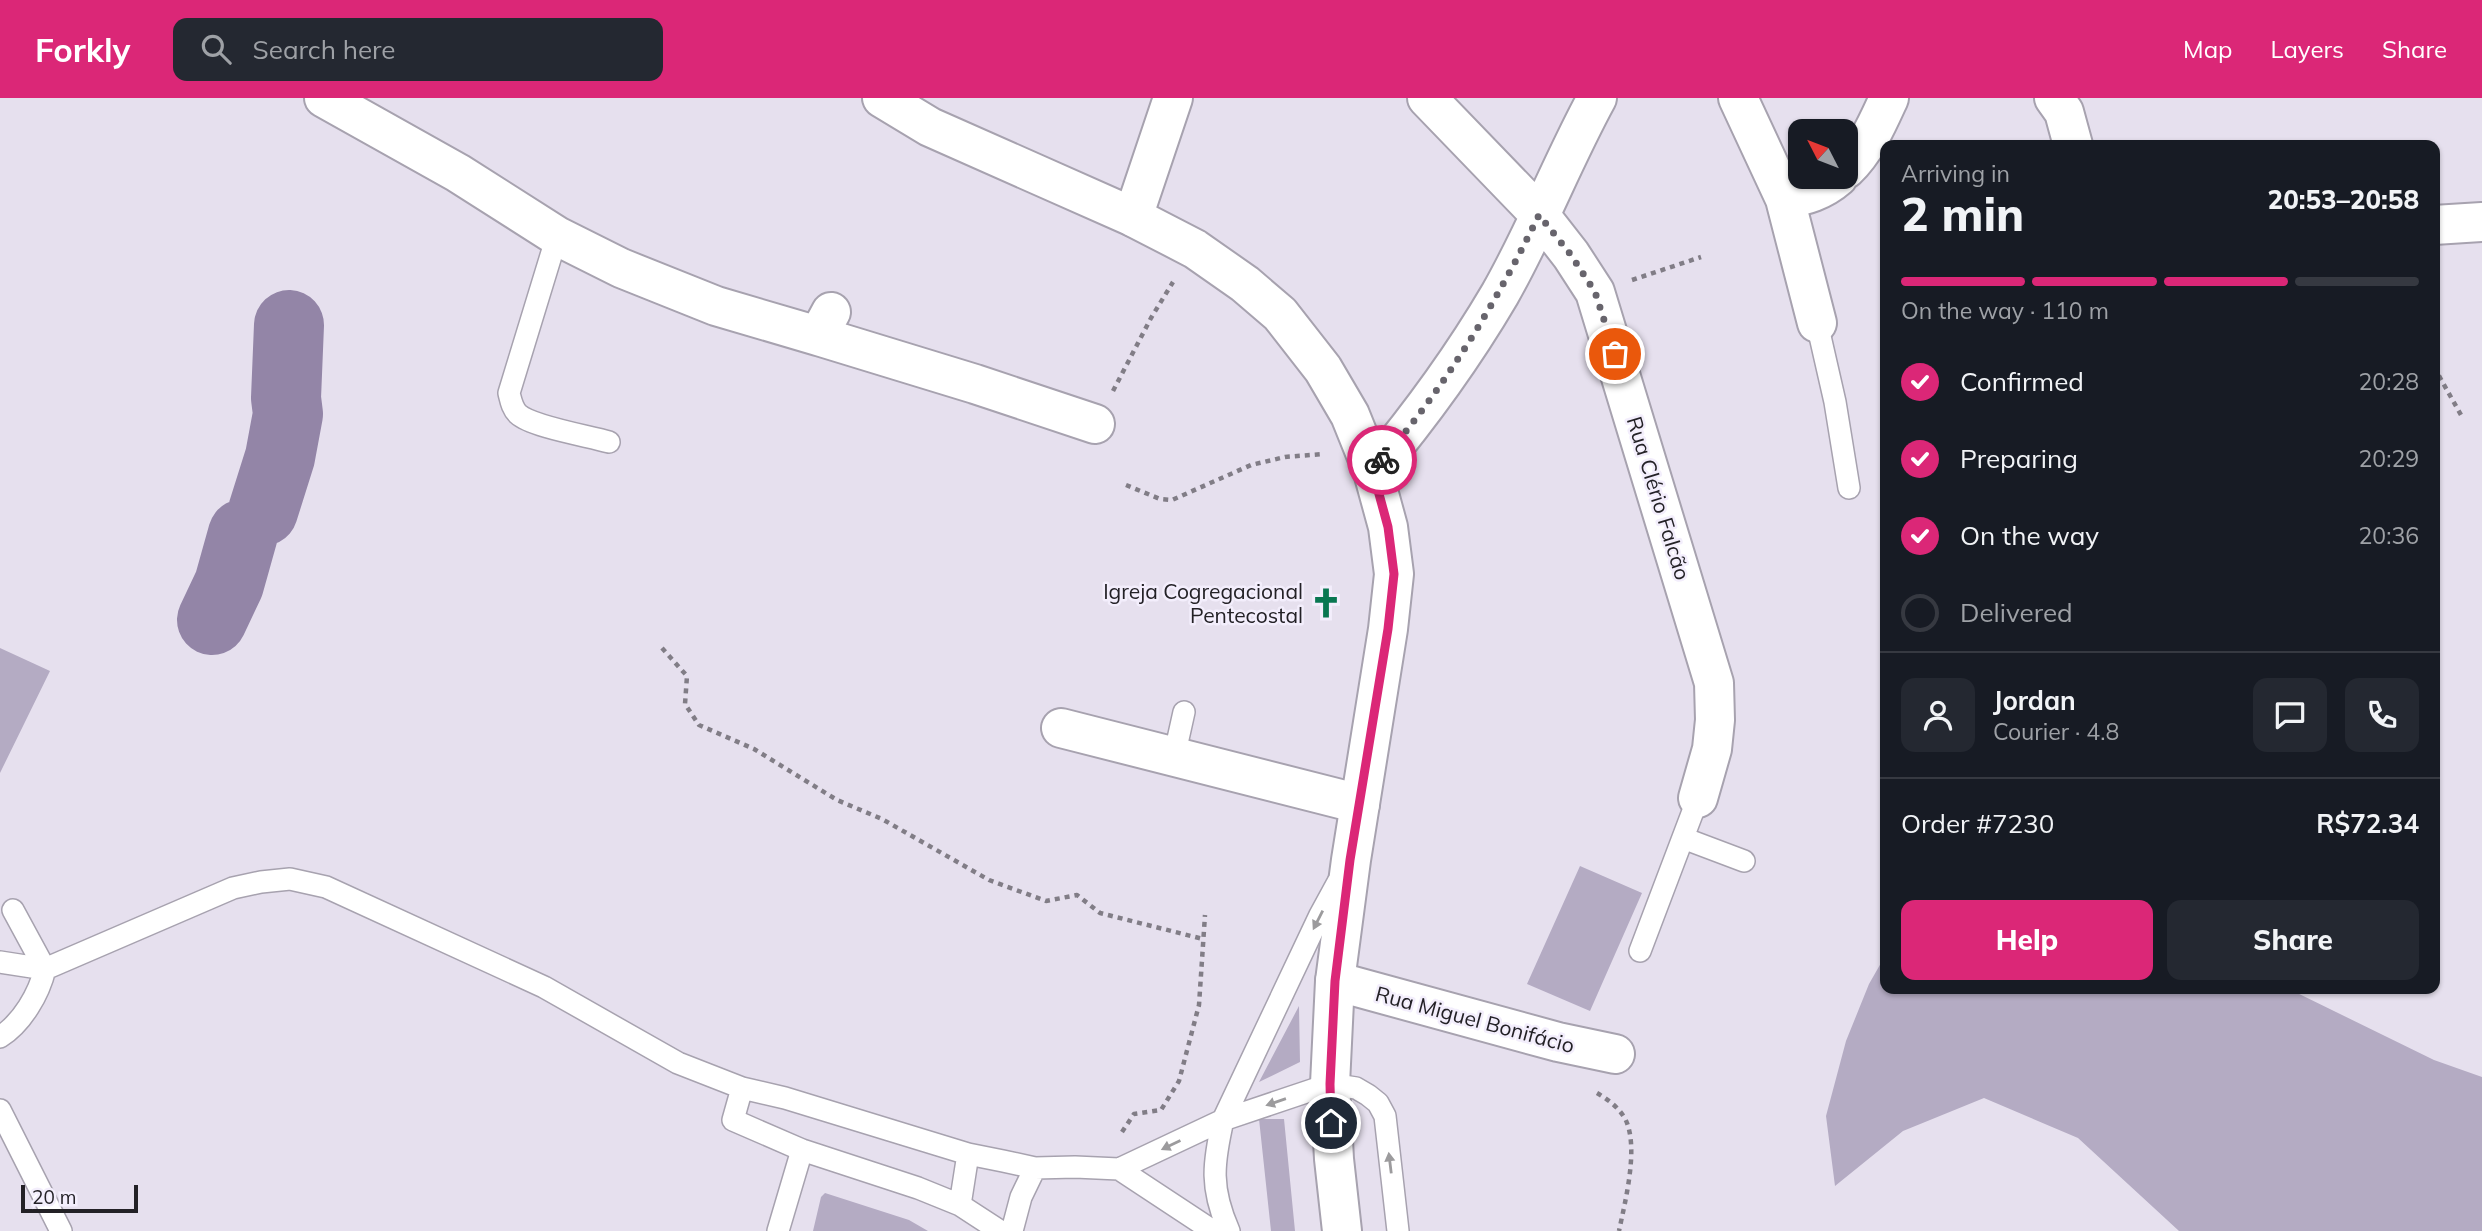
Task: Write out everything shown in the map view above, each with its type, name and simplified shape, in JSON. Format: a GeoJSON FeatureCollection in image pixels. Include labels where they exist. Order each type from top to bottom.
{"type":"FeatureCollection","features":[{"type":"Feature","properties":{"kind":"street"},"geometry":{"type":"LineString","coordinates":[[324,98],[458,173],[557,236],[621,268],[716,306],[824,324],[975,384],[1095,424]]}},
{"type":"Feature","properties":{"kind":"street"},"geometry":{"type":"LineString","coordinates":[[882,98],[930,127],[1133,217],[1195,249],[1245,284],[1271,307],[1324,369],[1350,415],[1366,455],[1388,527],[1394,574],[1388,629],[1350,860],[1335,981],[1330,1084],[1334,1160],[1342,1231]]}},
{"type":"Feature","properties":{"kind":"street"},"geometry":{"type":"LineString","coordinates":[[1133,217],[1173,98]]}},
{"type":"Feature","properties":{"kind":"street","name":"Rua Clério Falcão"},"geometry":{"type":"LineString","coordinates":[[1427,98],[1539,215],[1571,255],[1595,292],[1714,682],[1715,720],[1712,749],[1698,798]]}},
{"type":"Feature","properties":{"kind":"street"},"geometry":{"type":"LineString","coordinates":[[1366,455],[1419,417],[1492,305],[1597,98]]}},
{"type":"Feature","properties":{"kind":"street"},"geometry":{"type":"LineString","coordinates":[[1738,98],[1785,199],[1817,323]]}},
{"type":"Feature","properties":{"kind":"street"},"geometry":{"type":"LineString","coordinates":[[2054,98],[2064,112],[2072,140]]}},
{"type":"Feature","properties":{"kind":"street"},"geometry":{"type":"LineString","coordinates":[[1858,152],[1878,107]]}},
{"type":"Feature","properties":{"kind":"street"},"geometry":{"type":"LineString","coordinates":[[1785,199],[1807,196],[1820,189]]}},
{"type":"Feature","properties":{"kind":"street"},"geometry":{"type":"LineString","coordinates":[[2440,225],[2482,222]]}},
{"type":"Feature","properties":{"kind":"street"},"geometry":{"type":"LineString","coordinates":[[1060,728],[1360,804]]}},
{"type":"Feature","properties":{"kind":"street","name":"Rua Miguel Bonifácio"},"geometry":{"type":"LineString","coordinates":[[1335,981],[1615,1055]]}},
{"type":"Feature","properties":{"kind":"lane"},"geometry":{"type":"LineString","coordinates":[[557,236],[509,393],[513,407],[519,415],[533,422],[609,442]]}},
{"type":"Feature","properties":{"kind":"lane"},"geometry":{"type":"LineString","coordinates":[[1817,323],[1835,402],[1849,488]]}},
{"type":"Feature","properties":{"kind":"lane"},"geometry":{"type":"LineString","coordinates":[[1174,757],[1184,712]]}},
{"type":"Feature","properties":{"kind":"lane"},"geometry":{"type":"LineString","coordinates":[[1640,951],[1698,798]]}},
{"type":"Feature","properties":{"kind":"lane"},"geometry":{"type":"LineString","coordinates":[[1683,838],[1744,861]]}},
{"type":"Feature","properties":{"kind":"lane"},"geometry":{"type":"LineString","coordinates":[[1229,1231],[1218,1206],[1215,1178],[1216,1154],[1223,1120],[1320,915],[1350,860]]}},
{"type":"Feature","properties":{"kind":"lane"},"geometry":{"type":"LineString","coordinates":[[0,962],[45,969],[233,888],[261,881],[290,879],[326,887],[531,982],[678,1063],[742,1088],[785,1098],[968,1154],[1035,1168],[1119,1169],[1223,1120],[1330,1084],[1356,1088],[1378,1103],[1385,1116],[1398,1231]]}},
{"type":"Feature","properties":{"kind":"lane"},"geometry":{"type":"LineString","coordinates":[[0,1037],[24,1012],[41,986],[45,969],[13,910]]}},
{"type":"Feature","properties":{"kind":"lane"},"geometry":{"type":"LineString","coordinates":[[742,1088],[733,1120],[802,1150],[918,1188],[960,1205],[1000,1231]]}},
{"type":"Feature","properties":{"kind":"lane"},"geometry":{"type":"LineString","coordinates":[[0,1110],[61,1231]]}},
{"type":"Feature","properties":{"kind":"lane"},"geometry":{"type":"LineString","coordinates":[[778,1231],[802,1150]]}},
{"type":"Feature","properties":{"kind":"lane"},"geometry":{"type":"LineString","coordinates":[[960,1205],[968,1154]]}},
{"type":"Feature","properties":{"kind":"lane"},"geometry":{"type":"LineString","coordinates":[[1013,1231],[1021,1197],[1035,1168]]}},
{"type":"Feature","properties":{"kind":"lane"},"geometry":{"type":"LineString","coordinates":[[1119,1169],[1213,1231]]}},
{"type":"Feature","properties":{"kind":"path"},"geometry":{"type":"LineString","coordinates":[[1095,424],[1151,317],[1195,249]]}},
{"type":"Feature","properties":{"kind":"path"},"geometry":{"type":"LineString","coordinates":[[1595,292],[1701,257]]}},
{"type":"Feature","properties":{"kind":"path"},"geometry":{"type":"LineString","coordinates":[[2440,378],[2461,415]]}},
{"type":"Feature","properties":{"kind":"path"},"geometry":{"type":"LineString","coordinates":[[1126,485],[1160,499],[1172,500],[1251,465],[1285,457],[1366,455]]}},
{"type":"Feature","properties":{"kind":"path"},"geometry":{"type":"LineString","coordinates":[[662,648],[687,676],[685,704],[699,725],[754,749],[828,794],[882,819],[989,880],[1045,901],[1077,895],[1100,913],[1203,939]]}},
{"type":"Feature","properties":{"kind":"path"},"geometry":{"type":"LineString","coordinates":[[1119,1169],[1117,1140],[1134,1114],[1161,1110],[1179,1081],[1199,1005],[1205,915]]}},
{"type":"Feature","properties":{"kind":"path"},"geometry":{"type":"LineString","coordinates":[[1590,1089],[1620,1111],[1630,1133],[1630,1178],[1625,1214],[1619,1231]]}},
{"type":"Feature","properties":{"kind":"shaded area"},"geometry":{"type":"Polygon","coordinates":[[[0,648],[50,671],[0,773],[0,648]]]}},
{"type":"Feature","properties":{"kind":"shaded area"},"geometry":{"type":"Polygon","coordinates":[[[1580,866],[1642,893],[1590,1011],[1527,984],[1580,866]]]}},
{"type":"Feature","properties":{"kind":"shaded area"},"geometry":{"type":"Polygon","coordinates":[[[1880,965],[1880,994],[2299,994],[2434,1060],[2482,1077],[2482,1231],[2179,1231],[2078,1138],[1984,1098],[1903,1131],[1835,1186],[1826,1116],[1846,1041],[1869,984],[1880,965]]]}},
{"type":"Feature","properties":{"kind":"shaded area"},"geometry":{"type":"Polygon","coordinates":[[[1299,1006],[1300,1062],[1259,1082],[1299,1006]]]}},
{"type":"Feature","properties":{"kind":"shaded area"},"geometry":{"type":"Polygon","coordinates":[[[1259,1119],[1284,1119],[1295,1231],[1271,1231],[1259,1119]]]}},
{"type":"Feature","properties":{"kind":"shaded area"},"geometry":{"type":"Polygon","coordinates":[[[825,1193],[909,1220],[928,1231],[813,1231],[821,1197],[825,1193]]]}},
{"type":"Feature","properties":{"kind":"waterway"},"geometry":{"type":"LineString","coordinates":[[263,511],[280,457],[288,414],[286,398],[289,325]]}},
{"type":"Feature","properties":{"kind":"waterway"},"geometry":{"type":"LineString","coordinates":[[212,620],[229,584],[243,534]]}},
{"type":"Feature","properties":{"kind":"way so far"},"geometry":{"type":"LineString","coordinates":[[1382,460],[1419,417],[1500,294],[1539,215],[1571,255],[1595,292],[1615,354]]}},
{"type":"Feature","properties":{"kind":"place","name":"Igreja Cogregacional Pentecostal"},"geometry":{"type":"Point","coordinates":[1326,603]}},
{"type":"Feature","properties":{"kind":"route"},"geometry":{"type":"LineString","coordinates":[[1331,1123],[1335,981],[1350,860],[1388,629],[1394,574],[1388,527],[1373,472],[1382,460]]}}]}
